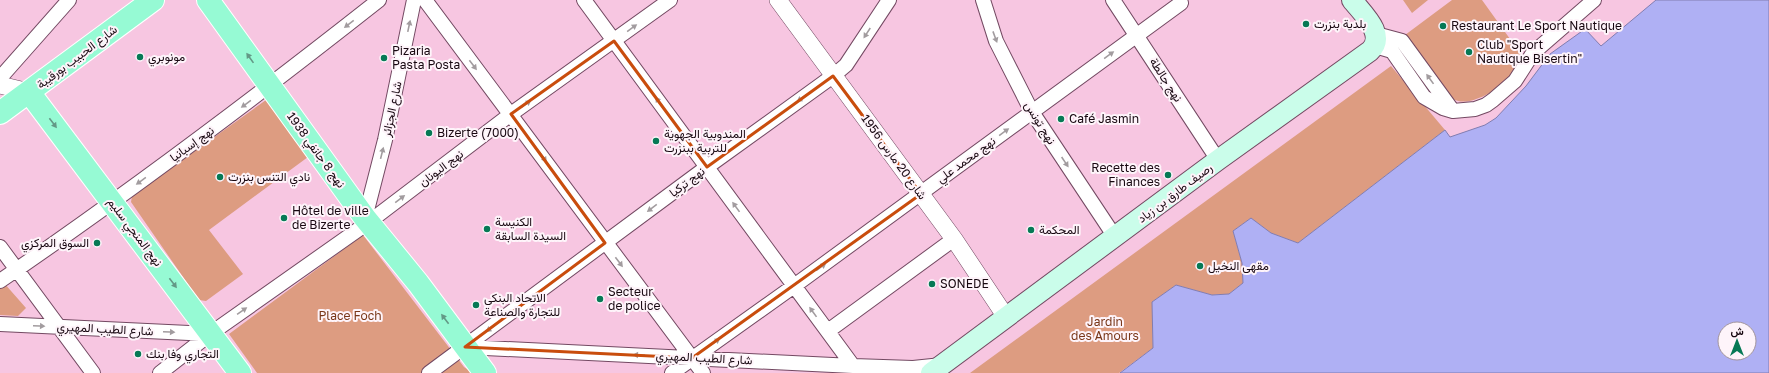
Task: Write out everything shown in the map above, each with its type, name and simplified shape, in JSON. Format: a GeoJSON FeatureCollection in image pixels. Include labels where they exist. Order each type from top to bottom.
{"type":"FeatureCollection","features":[{"type":"Feature","properties":{"kind":"main road","name":"شارع الحبيب بورقيبة"},"geometry":{"type":"LineString","coordinates":[[0,113],[153,0]]}},
{"type":"Feature","properties":{"kind":"main road","name":"نهج 8 جانفي 1938"},"geometry":{"type":"LineString","coordinates":[[208,0],[367,220],[485,373]]}},
{"type":"Feature","properties":{"kind":"main road"},"geometry":{"type":"LineString","coordinates":[[1352,0],[1376,40]]}},
{"type":"Feature","properties":{"kind":"main road","name":"رصيف طارق بن زياد"},"geometry":{"type":"LineString","coordinates":[[937,369],[1218,160],[1370,51],[1376,40]]}},
{"type":"Feature","properties":{"kind":"main road","name":"نهج المنجي سليم"},"geometry":{"type":"LineString","coordinates":[[29,92],[240,373]]}},
{"type":"Feature","properties":{"kind":"street"},"geometry":{"type":"LineString","coordinates":[[0,78],[69,0]]}},
{"type":"Feature","properties":{"kind":"street","name":"نهج إسبانيا"},"geometry":{"type":"LineString","coordinates":[[0,281],[113,202],[270,86],[379,0]]}},
{"type":"Feature","properties":{"kind":"street","name":"شارع الجزائر"},"geometry":{"type":"LineString","coordinates":[[367,220],[414,0]]}},
{"type":"Feature","properties":{"kind":"street"},"geometry":{"type":"LineString","coordinates":[[425,0],[703,373]]}},
{"type":"Feature","properties":{"kind":"street"},"geometry":{"type":"LineString","coordinates":[[584,0],[855,369]]}},
{"type":"Feature","properties":{"kind":"street","name":"نهج اليونان"},"geometry":{"type":"LineString","coordinates":[[160,373],[210,334],[670,0]]}},
{"type":"Feature","properties":{"kind":"street","name":"شارع 20 مارس 1956"},"geometry":{"type":"LineString","coordinates":[[778,0],[954,239],[1006,317]]}},
{"type":"Feature","properties":{"kind":"street","name":"نهج تركيا"},"geometry":{"type":"LineString","coordinates":[[429,373],[707,167],[834,76],[846,65],[889,0]]}},
{"type":"Feature","properties":{"kind":"street","name":"نهج تونس"},"geometry":{"type":"LineString","coordinates":[[983,0],[996,41],[1032,112],[1115,237]]}},
{"type":"Feature","properties":{"kind":"street","name":"نهج جالطة"},"geometry":{"type":"LineString","coordinates":[[1113,0],[1218,160]]}},
{"type":"Feature","properties":{"kind":"street"},"geometry":{"type":"LineString","coordinates":[[1376,40],[1392,51],[1424,97],[1443,108],[1453,111],[1474,109],[1486,105],[1493,100],[1515,80],[1533,54],[1594,0]]}},
{"type":"Feature","properties":{"kind":"street","name":"نهج محمد علي"},"geometry":{"type":"LineString","coordinates":[[672,373],[921,194],[1136,35],[1182,3]]}},
{"type":"Feature","properties":{"kind":"street"},"geometry":{"type":"LineString","coordinates":[[0,85],[29,92]]}},
{"type":"Feature","properties":{"kind":"street"},"geometry":{"type":"LineString","coordinates":[[828,331],[954,239]]}},
{"type":"Feature","properties":{"kind":"street"},"geometry":{"type":"LineString","coordinates":[[0,247],[93,373]]}},
{"type":"Feature","properties":{"kind":"street","name":"شارع الطيب المهيري"},"geometry":{"type":"LineString","coordinates":[[0,324],[210,334]]}},
{"type":"Feature","properties":{"kind":"street","name":"شارع الطيب المهيري"},"geometry":{"type":"LineString","coordinates":[[465,347],[692,358],[855,369],[937,369]]}},
{"type":"Feature","properties":{"kind":"highlighted area"},"geometry":{"type":"Polygon","coordinates":[[[614,41],[707,167],[833,76],[921,194],[692,358],[465,347],[605,243],[511,114],[614,41]]]}},
{"type":"Feature","properties":{"kind":"green space"},"geometry":{"type":"Polygon","coordinates":[[[1403,0],[1428,0],[1412,13],[1403,0]]]}},
{"type":"Feature","properties":{"kind":"green space","name":"Club \"Sport Nautique Bisertin\""},"geometry":{"type":"Polygon","coordinates":[[[1452,0],[1482,0],[1523,57],[1512,76],[1505,83],[1482,97],[1474,100],[1458,101],[1452,98],[1405,35],[1452,0]]]}},
{"type":"Feature","properties":{"kind":"green space","name":"Jardin des Amours"},"geometry":{"type":"Polygon","coordinates":[[[1391,66],[1445,130],[1298,243],[1271,233],[1251,218],[1233,231],[1242,263],[1243,283],[1229,294],[1212,295],[1176,285],[1152,302],[1153,348],[1119,373],[970,373],[1391,66]]]}},
{"type":"Feature","properties":{"kind":"green space","name":"نادي التنس بنزرت"},"geometry":{"type":"Polygon","coordinates":[[[266,100],[308,157],[209,230],[243,274],[206,301],[199,300],[131,202],[132,196],[266,100]]]}},
{"type":"Feature","properties":{"kind":"green space","name":"Place Foch"},"geometry":{"type":"Polygon","coordinates":[[[363,235],[464,367],[473,373],[257,373],[229,334],[363,235]]]}},
{"type":"Feature","properties":{"kind":"green space"},"geometry":{"type":"Polygon","coordinates":[[[4,283],[26,308],[18,316],[0,315],[0,286],[4,283]]]}},
{"type":"Feature","properties":{"kind":"water"},"geometry":{"type":"Polygon","coordinates":[[[1656,0],[1769,0],[1769,373],[1120,373],[1153,348],[1152,302],[1176,285],[1212,295],[1229,294],[1243,283],[1242,263],[1233,231],[1251,218],[1271,233],[1298,243],[1445,130],[1450,137],[1485,125],[1496,118],[1526,86],[1550,54],[1585,29],[1601,46],[1656,0]]]}},
{"type":"Feature","properties":{"kind":"place","name":"بلدية بنزرت"},"geometry":{"type":"Point","coordinates":[1306,24]}},
{"type":"Feature","properties":{"kind":"place","name":"Restaurant Le Sport Nautique"},"geometry":{"type":"Point","coordinates":[1443,26]}},
{"type":"Feature","properties":{"kind":"place","name":"Club \"Sport Nautique Bisertin\""},"geometry":{"type":"Point","coordinates":[1469,52]}},
{"type":"Feature","properties":{"kind":"place","name":"مونوبري"},"geometry":{"type":"Point","coordinates":[140,57]}},
{"type":"Feature","properties":{"kind":"place","name":"Pizaria Pasta Posta"},"geometry":{"type":"Point","coordinates":[384,58]}},
{"type":"Feature","properties":{"kind":"place","name":"Café Jasmin"},"geometry":{"type":"Point","coordinates":[1061,119]}},
{"type":"Feature","properties":{"kind":"place","name":"Bizerte (7000)"},"geometry":{"type":"Point","coordinates":[429,133]}},
{"type":"Feature","properties":{"kind":"place","name":"المندوبية الجهوية للتربية ببنزرت"},"geometry":{"type":"Point","coordinates":[656,141]}},
{"type":"Feature","properties":{"kind":"place","name":"Recette des Finances"},"geometry":{"type":"Point","coordinates":[1168,175]}},
{"type":"Feature","properties":{"kind":"place","name":"نادي التنس بنزرت"},"geometry":{"type":"Point","coordinates":[220,177]}},
{"type":"Feature","properties":{"kind":"place","name":"Hôtel de ville de Bizerte"},"geometry":{"type":"Point","coordinates":[284,218]}},
{"type":"Feature","properties":{"kind":"place","name":"الكنيسة السيدة السابقة"},"geometry":{"type":"Point","coordinates":[487,229]}},
{"type":"Feature","properties":{"kind":"place","name":"المحكمة"},"geometry":{"type":"Point","coordinates":[1031,230]}},
{"type":"Feature","properties":{"kind":"place","name":"السوق المركزي"},"geometry":{"type":"Point","coordinates":[97,243]}},
{"type":"Feature","properties":{"kind":"place","name":"مقهى النخيل"},"geometry":{"type":"Point","coordinates":[1200,266]}},
{"type":"Feature","properties":{"kind":"place","name":"SONEDE"},"geometry":{"type":"Point","coordinates":[932,284]}},
{"type":"Feature","properties":{"kind":"place","name":"Secteur de police"},"geometry":{"type":"Point","coordinates":[600,299]}},
{"type":"Feature","properties":{"kind":"place","name":"الاتحاد البنكي للتجارة والصناعة"},"geometry":{"type":"Point","coordinates":[476,305]}},
{"type":"Feature","properties":{"kind":"place","name":"التجاري وفا بنك"},"geometry":{"type":"Point","coordinates":[138,354]}}]}
